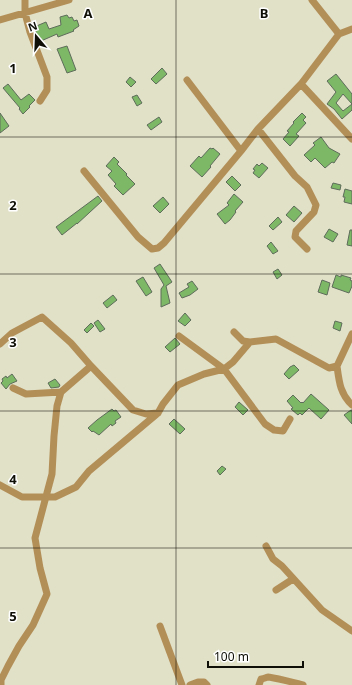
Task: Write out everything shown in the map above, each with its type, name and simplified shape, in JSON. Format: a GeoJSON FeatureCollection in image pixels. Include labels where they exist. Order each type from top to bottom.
{"type":"FeatureCollection","features":[{"type":"Feature","properties":{"kind":"street"},"geometry":{"type":"LineString","coordinates":[[25,0],[25,13],[30,32],[47,77],[47,90],[40,101]]}},
{"type":"Feature","properties":{"kind":"street"},"geometry":{"type":"LineString","coordinates":[[0,20],[69,0]]}},
{"type":"Feature","properties":{"kind":"street"},"geometry":{"type":"LineString","coordinates":[[312,0],[339,34]]}},
{"type":"Feature","properties":{"kind":"street"},"geometry":{"type":"LineString","coordinates":[[84,171],[138,237],[152,249],[158,248],[164,243],[258,129],[301,84],[339,34],[352,29]]}},
{"type":"Feature","properties":{"kind":"street"},"geometry":{"type":"LineString","coordinates":[[187,80],[241,151]]}},
{"type":"Feature","properties":{"kind":"street"},"geometry":{"type":"LineString","coordinates":[[301,84],[352,139]]}},
{"type":"Feature","properties":{"kind":"street"},"geometry":{"type":"LineString","coordinates":[[258,129],[294,176],[307,187],[314,199],[316,205],[314,212],[296,231],[296,237],[307,249]]}},
{"type":"Feature","properties":{"kind":"street"},"geometry":{"type":"LineString","coordinates":[[0,344],[12,333],[42,317],[71,343],[133,410],[146,414],[158,413]]}},
{"type":"Feature","properties":{"kind":"street"},"geometry":{"type":"LineString","coordinates":[[234,332],[243,341],[250,342],[276,339],[329,368],[337,366]]}},
{"type":"Feature","properties":{"kind":"street"},"geometry":{"type":"LineString","coordinates":[[352,334],[337,366],[340,388],[347,401],[352,405]]}},
{"type":"Feature","properties":{"kind":"street"},"geometry":{"type":"LineString","coordinates":[[179,336],[224,370],[265,424],[274,430],[282,431],[290,418]]}},
{"type":"Feature","properties":{"kind":"street"},"geometry":{"type":"LineString","coordinates":[[0,485],[22,497],[55,497],[76,487],[89,471],[158,413],[178,385],[204,374],[224,370],[250,342]]}},
{"type":"Feature","properties":{"kind":"street"},"geometry":{"type":"LineString","coordinates":[[1,685],[1,680],[8,666],[33,625],[47,594],[41,573],[35,538],[52,474],[57,406],[61,392],[91,366]]}},
{"type":"Feature","properties":{"kind":"street"},"geometry":{"type":"LineString","coordinates":[[13,388],[26,394],[61,392]]}},
{"type":"Feature","properties":{"kind":"street"},"geometry":{"type":"LineString","coordinates":[[266,546],[273,559],[282,566],[322,610],[352,630]]}},
{"type":"Feature","properties":{"kind":"street"},"geometry":{"type":"LineString","coordinates":[[276,590],[293,579]]}},
{"type":"Feature","properties":{"kind":"street"},"geometry":{"type":"LineString","coordinates":[[160,626],[182,685]]}},
{"type":"Feature","properties":{"kind":"street"},"geometry":{"type":"LineString","coordinates":[[259,685],[261,679],[269,677],[282,681],[300,683],[303,685]]}},
{"type":"Feature","properties":{"kind":"street"},"geometry":{"type":"LineString","coordinates":[[190,685],[198,682],[204,682],[207,685]]}},
{"type":"Feature","properties":{"kind":"building"},"geometry":{"type":"Polygon","coordinates":[[[67,15],[69,18],[72,17],[74,21],[77,20],[79,26],[73,30],[74,31],[58,37],[57,34],[41,41],[40,37],[38,38],[34,27],[46,22],[49,29],[61,25],[60,17],[67,15]]]}},
{"type":"Feature","properties":{"kind":"building"},"geometry":{"type":"Polygon","coordinates":[[[67,46],[76,70],[67,73],[57,49],[67,46]]]}},
{"type":"Feature","properties":{"kind":"building"},"geometry":{"type":"Polygon","coordinates":[[[162,68],[167,74],[156,84],[151,79],[162,68]]]}},
{"type":"Feature","properties":{"kind":"building"},"geometry":{"type":"Polygon","coordinates":[[[336,74],[352,94],[352,104],[352,110],[342,119],[334,109],[327,104],[336,92],[327,81],[336,74]],[[343,94],[336,103],[343,111],[352,104],[343,94]]]}},
{"type":"Feature","properties":{"kind":"building"},"geometry":{"type":"Polygon","coordinates":[[[130,77],[136,82],[131,87],[126,82],[130,77]]]}},
{"type":"Feature","properties":{"kind":"building"},"geometry":{"type":"Polygon","coordinates":[[[8,84],[21,100],[29,94],[35,100],[23,114],[19,109],[20,108],[3,88],[8,84]]]}},
{"type":"Feature","properties":{"kind":"building"},"geometry":{"type":"Polygon","coordinates":[[[137,95],[142,103],[137,106],[132,97],[137,95]]]}},
{"type":"Feature","properties":{"kind":"building"},"geometry":{"type":"Polygon","coordinates":[[[0,113],[9,126],[0,133],[0,113]]]}},
{"type":"Feature","properties":{"kind":"building"},"geometry":{"type":"Polygon","coordinates":[[[302,113],[306,117],[303,120],[306,123],[296,134],[299,136],[290,146],[283,139],[289,132],[287,131],[294,123],[293,122],[302,113]]]}},
{"type":"Feature","properties":{"kind":"building"},"geometry":{"type":"Polygon","coordinates":[[[159,117],[162,122],[151,130],[147,125],[159,117]]]}},
{"type":"Feature","properties":{"kind":"building"},"geometry":{"type":"Polygon","coordinates":[[[321,137],[329,148],[340,154],[334,163],[332,162],[325,168],[315,158],[311,162],[304,155],[315,145],[313,143],[321,137]]]}},
{"type":"Feature","properties":{"kind":"building"},"geometry":{"type":"Polygon","coordinates":[[[210,148],[213,148],[220,154],[202,177],[190,166],[199,156],[201,158],[210,148]]]}},
{"type":"Feature","properties":{"kind":"building"},"geometry":{"type":"Polygon","coordinates":[[[114,157],[119,162],[117,164],[135,184],[123,195],[114,186],[116,184],[108,175],[112,171],[106,166],[114,157]]]}},
{"type":"Feature","properties":{"kind":"building"},"geometry":{"type":"Polygon","coordinates":[[[262,163],[268,168],[259,178],[253,173],[255,170],[253,169],[257,164],[259,166],[262,163]]]}},
{"type":"Feature","properties":{"kind":"building"},"geometry":{"type":"Polygon","coordinates":[[[232,176],[241,185],[235,191],[226,182],[232,176]]]}},
{"type":"Feature","properties":{"kind":"building"},"geometry":{"type":"Polygon","coordinates":[[[333,183],[341,185],[340,190],[331,188],[333,183]]]}},
{"type":"Feature","properties":{"kind":"building"},"geometry":{"type":"Polygon","coordinates":[[[345,189],[352,191],[352,204],[344,202],[345,197],[343,197],[345,189]]]}},
{"type":"Feature","properties":{"kind":"building"},"geometry":{"type":"Polygon","coordinates":[[[234,194],[243,202],[235,211],[236,212],[230,220],[225,224],[217,214],[229,205],[227,203],[234,194]]]}},
{"type":"Feature","properties":{"kind":"building"},"geometry":{"type":"Polygon","coordinates":[[[98,196],[102,201],[77,224],[62,235],[56,227],[98,196]]]}},
{"type":"Feature","properties":{"kind":"building"},"geometry":{"type":"Polygon","coordinates":[[[163,197],[169,204],[160,213],[153,206],[163,197]]]}},
{"type":"Feature","properties":{"kind":"building"},"geometry":{"type":"Polygon","coordinates":[[[294,206],[302,213],[294,222],[286,215],[294,206]]]}},
{"type":"Feature","properties":{"kind":"building"},"geometry":{"type":"Polygon","coordinates":[[[278,217],[282,222],[273,230],[269,226],[278,217]]]}},
{"type":"Feature","properties":{"kind":"building"},"geometry":{"type":"Polygon","coordinates":[[[329,229],[338,234],[333,242],[324,237],[329,229]]]}},
{"type":"Feature","properties":{"kind":"building"},"geometry":{"type":"Polygon","coordinates":[[[350,230],[352,230],[352,246],[347,245],[350,230]]]}},
{"type":"Feature","properties":{"kind":"building"},"geometry":{"type":"Polygon","coordinates":[[[271,242],[278,251],[273,254],[267,246],[271,242]]]}},
{"type":"Feature","properties":{"kind":"building"},"geometry":{"type":"Polygon","coordinates":[[[160,264],[172,282],[166,286],[170,303],[161,307],[161,289],[164,285],[154,268],[160,264]]]}},
{"type":"Feature","properties":{"kind":"building"},"geometry":{"type":"Polygon","coordinates":[[[278,269],[282,275],[277,279],[273,272],[278,269]]]}},
{"type":"Feature","properties":{"kind":"building"},"geometry":{"type":"Polygon","coordinates":[[[336,275],[351,278],[350,280],[352,281],[352,286],[349,293],[332,287],[336,275]]]}},
{"type":"Feature","properties":{"kind":"building"},"geometry":{"type":"Polygon","coordinates":[[[143,277],[152,292],[146,296],[136,281],[143,277]]]}},
{"type":"Feature","properties":{"kind":"building"},"geometry":{"type":"Polygon","coordinates":[[[322,280],[330,283],[327,295],[318,292],[322,280]]]}},
{"type":"Feature","properties":{"kind":"building"},"geometry":{"type":"Polygon","coordinates":[[[192,281],[198,289],[190,295],[182,298],[179,293],[189,287],[187,284],[192,281]]]}},
{"type":"Feature","properties":{"kind":"building"},"geometry":{"type":"Polygon","coordinates":[[[113,295],[117,300],[107,308],[103,303],[113,295]]]}},
{"type":"Feature","properties":{"kind":"building"},"geometry":{"type":"Polygon","coordinates":[[[185,313],[191,320],[185,326],[178,321],[185,313]]]}},
{"type":"Feature","properties":{"kind":"building"},"geometry":{"type":"Polygon","coordinates":[[[98,320],[105,329],[100,332],[94,323],[98,320]]]}},
{"type":"Feature","properties":{"kind":"building"},"geometry":{"type":"Polygon","coordinates":[[[335,321],[342,323],[340,331],[333,328],[335,321]]]}},
{"type":"Feature","properties":{"kind":"building"},"geometry":{"type":"Polygon","coordinates":[[[91,323],[94,326],[87,333],[84,330],[91,323]]]}},
{"type":"Feature","properties":{"kind":"building"},"geometry":{"type":"Polygon","coordinates":[[[175,338],[180,344],[170,352],[165,347],[175,338]]]}},
{"type":"Feature","properties":{"kind":"building"},"geometry":{"type":"Polygon","coordinates":[[[294,365],[299,370],[289,379],[284,374],[294,365]]]}},
{"type":"Feature","properties":{"kind":"building"},"geometry":{"type":"Polygon","coordinates":[[[12,374],[17,381],[10,384],[6,389],[1,383],[3,381],[2,379],[6,376],[7,378],[12,374]]]}},
{"type":"Feature","properties":{"kind":"building"},"geometry":{"type":"Polygon","coordinates":[[[55,379],[60,385],[59,387],[51,388],[48,383],[55,379]]]}},
{"type":"Feature","properties":{"kind":"building"},"geometry":{"type":"Polygon","coordinates":[[[311,394],[329,410],[321,419],[309,408],[302,415],[300,413],[298,415],[291,409],[293,408],[287,401],[293,395],[301,403],[303,403],[311,394]]]}},
{"type":"Feature","properties":{"kind":"building"},"geometry":{"type":"Polygon","coordinates":[[[239,402],[248,410],[243,415],[235,407],[239,402]]]}},
{"type":"Feature","properties":{"kind":"building"},"geometry":{"type":"Polygon","coordinates":[[[112,409],[114,411],[116,410],[121,417],[115,421],[116,423],[112,426],[111,424],[99,435],[93,431],[92,432],[88,428],[97,420],[112,409]]]}},
{"type":"Feature","properties":{"kind":"building"},"geometry":{"type":"Polygon","coordinates":[[[352,410],[352,424],[344,415],[352,410]]]}},
{"type":"Feature","properties":{"kind":"building"},"geometry":{"type":"Polygon","coordinates":[[[174,419],[185,429],[180,434],[169,424],[174,419]]]}},
{"type":"Feature","properties":{"kind":"building"},"geometry":{"type":"Polygon","coordinates":[[[222,466],[226,469],[220,475],[217,471],[222,466]]]}}]}
